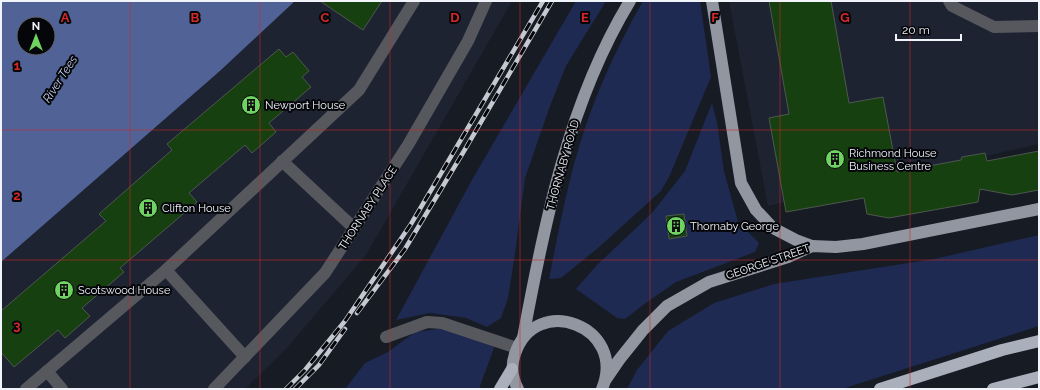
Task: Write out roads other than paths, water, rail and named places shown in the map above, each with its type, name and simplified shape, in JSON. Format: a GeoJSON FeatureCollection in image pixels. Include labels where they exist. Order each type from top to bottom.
{"type":"FeatureCollection","features":[{"type":"Feature","properties":{"kind":"highway"},"geometry":{"type":"LineString","coordinates":[[880,389],[1002,350],[1039,341]]}},
{"type":"Feature","properties":{"kind":"highway"},"geometry":{"type":"LineString","coordinates":[[500,389],[512,369]]}},
{"type":"Feature","properties":{"kind":"highway"},"geometry":{"type":"LineString","coordinates":[[993,389],[1039,376]]}},
{"type":"Feature","properties":{"kind":"main road","name":"THORNABY ROAD"},"geometry":{"type":"LineString","coordinates":[[512,369],[513,358],[520,343],[545,227],[581,102],[592,74],[617,22],[630,1]]}},
{"type":"Feature","properties":{"kind":"main road"},"geometry":{"type":"LineString","coordinates":[[712,1],[741,183],[756,210],[773,228],[796,240],[812,246]]}},
{"type":"Feature","properties":{"kind":"main road","name":"GEORGE STREET"},"geometry":{"type":"LineString","coordinates":[[604,384],[619,360],[643,330],[667,306],[709,282],[788,257],[812,246],[836,247],[863,244],[1039,209]]}},
{"type":"Feature","properties":{"kind":"main road"},"geometry":{"type":"LineString","coordinates":[[520,343],[535,327],[549,322],[565,321],[581,326],[593,335],[602,348],[607,363],[604,384]]}},
{"type":"Feature","properties":{"kind":"main road"},"geometry":{"type":"LineString","coordinates":[[512,369],[514,383],[518,389]]}},
{"type":"Feature","properties":{"kind":"street"},"geometry":{"type":"LineString","coordinates":[[26,389],[166,270],[359,90],[414,1]]}},
{"type":"Feature","properties":{"kind":"street","name":"THORNABY PLACE"},"geometry":{"type":"LineString","coordinates":[[214,389],[325,273],[408,145],[468,42],[486,1]]}},
{"type":"Feature","properties":{"kind":"street"},"geometry":{"type":"LineString","coordinates":[[949,1],[952,6],[994,27],[1039,26]]}},
{"type":"Feature","properties":{"kind":"street"},"geometry":{"type":"LineString","coordinates":[[282,161],[354,228]]}},
{"type":"Feature","properties":{"kind":"street"},"geometry":{"type":"LineString","coordinates":[[166,270],[245,357]]}},
{"type":"Feature","properties":{"kind":"street"},"geometry":{"type":"LineString","coordinates":[[386,337],[427,322],[442,323],[520,343]]}},
{"type":"Feature","properties":{"kind":"street"},"geometry":{"type":"LineString","coordinates":[[47,371],[62,389]]}},
{"type":"Feature","properties":{"kind":"water","name":"River Tees"},"geometry":{"type":"Polygon","coordinates":[[[1,1],[295,1],[221,70],[1,262],[1,1]]]}},
{"type":"Feature","properties":{"kind":"railway"},"geometry":{"type":"LineString","coordinates":[[286,389],[305,370],[345,321],[411,224],[543,1]]}},
{"type":"Feature","properties":{"kind":"railway"},"geometry":{"type":"LineString","coordinates":[[357,313],[405,249],[552,1]]}},
{"type":"Feature","properties":{"kind":"railway"},"geometry":{"type":"LineString","coordinates":[[295,389],[319,365],[345,329]]}},
{"type":"Feature","properties":{"kind":"place","name":"Newport House"},"geometry":{"type":"Point","coordinates":[251,105]}},
{"type":"Feature","properties":{"kind":"place","name":"Richmond House Business Centre"},"geometry":{"type":"Point","coordinates":[835,159]}},
{"type":"Feature","properties":{"kind":"place","name":"Clifton House"},"geometry":{"type":"Point","coordinates":[148,208]}},
{"type":"Feature","properties":{"kind":"place","name":"Thornaby George"},"geometry":{"type":"Point","coordinates":[676,226]}},
{"type":"Feature","properties":{"kind":"place","name":"Scotswood House"},"geometry":{"type":"Point","coordinates":[64,290]}}]}
